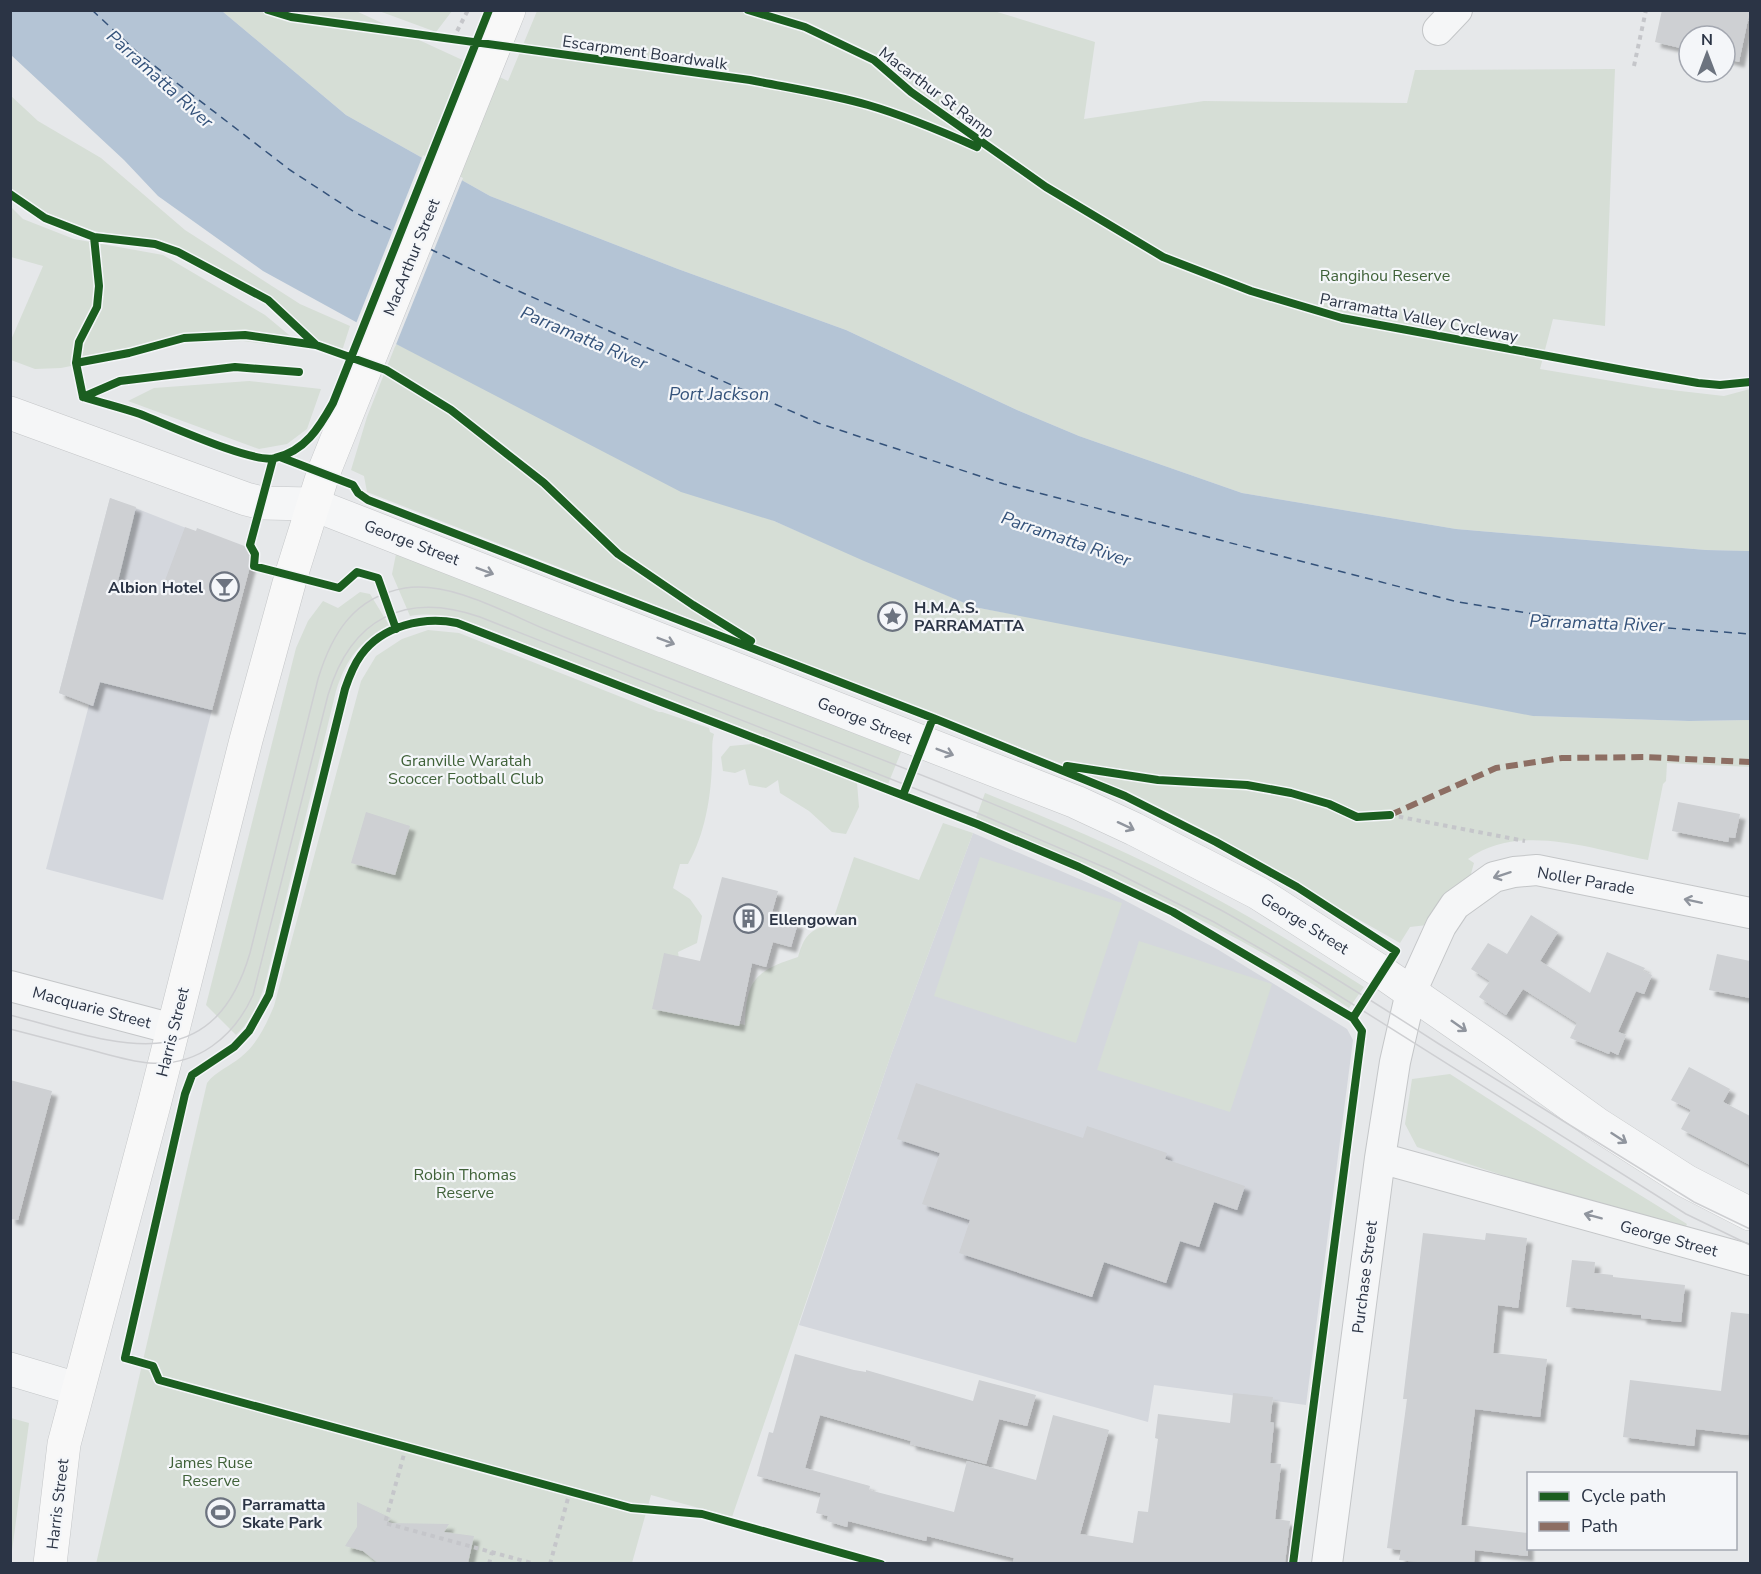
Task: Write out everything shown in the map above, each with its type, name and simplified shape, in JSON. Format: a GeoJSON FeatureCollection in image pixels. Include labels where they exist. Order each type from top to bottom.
{"type":"FeatureCollection","features":[{"type":"Feature","properties":{"kind":"main road","name":"MacArthur Street"},"geometry":{"type":"LineString","coordinates":[[312,504],[509,10]]}},
{"type":"Feature","properties":{"kind":"main road","name":"Harris Street"},"geometry":{"type":"LineString","coordinates":[[50,1563],[64,1444],[77,1389],[155,1101],[246,740],[312,504]]}},
{"type":"Feature","properties":{"kind":"street","name":"George Street"},"geometry":{"type":"LineString","coordinates":[[10,413],[246,499],[261,503],[312,504],[1076,802],[1258,893],[1411,992],[1597,1124],[1710,1194],[1750,1214]]}},
{"type":"Feature","properties":{"kind":"street","name":"Noller Parade"},"geometry":{"type":"LineString","coordinates":[[1411,992],[1441,926],[1455,905],[1494,877],[1514,872],[1537,870],[1566,875],[1750,913]]}},
{"type":"Feature","properties":{"kind":"street","name":"Macquarie Street"},"geometry":{"type":"LineString","coordinates":[[10,986],[173,1029]]}},
{"type":"Feature","properties":{"kind":"street","name":"Purchase Street"},"geometry":{"type":"LineString","coordinates":[[1327,1563],[1380,1158],[1395,1062],[1411,992]]}},
{"type":"Feature","properties":{"kind":"street","name":"George Street"},"geometry":{"type":"LineString","coordinates":[[1380,1158],[1750,1260]]}},
{"type":"Feature","properties":{"kind":"street"},"geometry":{"type":"LineString","coordinates":[[10,1369],[77,1389]]}},
{"type":"Feature","properties":{"kind":"path"},"geometry":{"type":"LineString","coordinates":[[453,39],[468,10]]}},
{"type":"Feature","properties":{"kind":"path"},"geometry":{"type":"LineString","coordinates":[[1634,66],[1646,10]]}},
{"type":"Feature","properties":{"kind":"path"},"geometry":{"type":"LineString","coordinates":[[441,38],[464,41]]}},
{"type":"Feature","properties":{"kind":"path"},"geometry":{"type":"LineString","coordinates":[[1379,816],[1390,815],[1530,842]]}},
{"type":"Feature","properties":{"kind":"path"},"geometry":{"type":"LineString","coordinates":[[395,1444],[417,1450]]}},
{"type":"Feature","properties":{"kind":"path"},"geometry":{"type":"LineString","coordinates":[[406,1447],[385,1523],[535,1563]]}},
{"type":"Feature","properties":{"kind":"path"},"geometry":{"type":"LineString","coordinates":[[559,1488],[579,1493]]}},
{"type":"Feature","properties":{"kind":"path"},"geometry":{"type":"LineString","coordinates":[[550,1563],[570,1491]]}},
{"type":"Feature","properties":{"kind":"path"},"geometry":{"type":"LineString","coordinates":[[489,1563],[492,1552]]}},
{"type":"Feature","properties":{"kind":"shaded area"},"geometry":{"type":"Polygon","coordinates":[[[110,498],[252,554],[163,900],[46,869],[89,705],[59,693],[110,498]]]}},
{"type":"Feature","properties":{"kind":"shaded area"},"geometry":{"type":"Polygon","coordinates":[[[973,833],[1107,891],[1217,949],[1347,1029],[1353,1040],[1306,1405],[1154,1385],[1148,1422],[799,1325],[891,1055],[973,833]]]}},
{"type":"Feature","properties":{"kind":"green space","name":"Rangihou Reserve"},"geometry":{"type":"Polygon","coordinates":[[[222,11],[356,11],[508,81],[537,11],[994,11],[1095,42],[1084,119],[1204,101],[1407,103],[1415,70],[1615,69],[1605,326],[1553,319],[1540,369],[1654,388],[1724,396],[1750,389],[1750,551],[1706,550],[1456,529],[1242,493],[1079,436],[1017,410],[846,330],[678,269],[490,196],[346,115],[222,11]]]}},
{"type":"Feature","properties":{"kind":"green space"},"geometry":{"type":"Polygon","coordinates":[[[379,11],[452,11],[436,32],[379,11]]]}},
{"type":"Feature","properties":{"kind":"green space"},"geometry":{"type":"Polygon","coordinates":[[[10,95],[38,121],[101,158],[185,230],[300,304],[350,326],[342,351],[320,344],[273,298],[206,261],[161,240],[98,232],[70,225],[43,211],[11,189],[10,95]]]}},
{"type":"Feature","properties":{"kind":"green space"},"geometry":{"type":"Polygon","coordinates":[[[11,207],[23,219],[74,239],[163,255],[265,315],[306,349],[243,341],[184,343],[61,368],[35,369],[11,360],[11,340],[43,266],[11,257],[11,207]]]}},
{"type":"Feature","properties":{"kind":"green space"},"geometry":{"type":"Polygon","coordinates":[[[396,344],[774,521],[974,607],[1530,708],[1533,716],[1689,721],[1750,720],[1750,767],[1667,763],[1666,781],[1663,784],[1648,860],[1580,845],[1533,840],[1510,842],[1488,848],[1468,859],[1474,863],[1469,881],[1427,925],[1410,927],[1400,943],[1183,819],[1075,769],[367,492],[364,476],[351,470],[367,417],[396,344]]]}},
{"type":"Feature","properties":{"kind":"green space"},"geometry":{"type":"Polygon","coordinates":[[[249,381],[321,389],[307,429],[287,444],[259,449],[128,401],[154,388],[249,381]]]}},
{"type":"Feature","properties":{"kind":"green space"},"geometry":{"type":"Polygon","coordinates":[[[396,554],[901,752],[888,784],[478,625],[444,616],[410,616],[392,574],[396,554]]]}},
{"type":"Feature","properties":{"kind":"green space"},"geometry":{"type":"Polygon","coordinates":[[[360,592],[370,594],[389,625],[355,652],[340,679],[265,984],[252,1015],[236,1035],[206,1005],[296,648],[308,621],[323,601],[338,608],[360,592]]]}},
{"type":"Feature","properties":{"kind":"green space","name":"Robin Thomas Reserve"},"geometry":{"type":"Polygon","coordinates":[[[428,630],[459,633],[659,712],[709,728],[714,734],[710,789],[703,828],[688,864],[680,864],[673,888],[690,899],[702,916],[697,943],[678,952],[681,974],[672,1011],[745,1025],[748,997],[756,979],[772,967],[798,957],[809,934],[832,923],[854,857],[919,880],[943,823],[973,833],[891,1055],[732,1517],[651,1495],[632,1563],[96,1564],[207,1083],[252,1046],[274,1006],[361,681],[376,656],[402,639],[428,630]]]}},
{"type":"Feature","properties":{"kind":"green space"},"geometry":{"type":"Polygon","coordinates":[[[752,744],[857,783],[859,807],[846,834],[832,832],[809,811],[780,793],[778,780],[766,788],[749,785],[745,769],[735,773],[723,771],[721,757],[730,746],[752,744]]]}},
{"type":"Feature","properties":{"kind":"green space"},"geometry":{"type":"Polygon","coordinates":[[[985,793],[1093,838],[1172,875],[1261,924],[1364,987],[1349,1008],[1269,957],[1176,907],[976,818],[985,793]]]}},
{"type":"Feature","properties":{"kind":"green space"},"geometry":{"type":"Polygon","coordinates":[[[980,857],[1122,903],[1076,1043],[934,996],[980,857]]]}},
{"type":"Feature","properties":{"kind":"green space"},"geometry":{"type":"Polygon","coordinates":[[[1139,941],[1272,984],[1230,1112],[1097,1070],[1139,941]]]}},
{"type":"Feature","properties":{"kind":"green space"},"geometry":{"type":"Polygon","coordinates":[[[1450,1074],[1687,1224],[1684,1230],[1580,1201],[1417,1147],[1405,1124],[1412,1079],[1450,1074]]]}},
{"type":"Feature","properties":{"kind":"green space"},"geometry":{"type":"Polygon","coordinates":[[[11,1418],[29,1423],[12,1551],[10,1551],[11,1418]]]}},
{"type":"Feature","properties":{"kind":"water","name":"Port Jackson"},"geometry":{"type":"Polygon","coordinates":[[[11,11],[222,11],[346,115],[490,196],[678,269],[846,330],[1017,410],[1079,436],[1242,493],[1456,529],[1706,550],[1750,551],[1750,720],[1689,721],[1533,716],[974,607],[774,521],[681,492],[396,344],[263,271],[158,196],[124,160],[11,55],[11,11]]]}},
{"type":"Feature","properties":{"kind":"pier"},"geometry":{"type":"Polygon","coordinates":[[[423,155],[463,178],[395,347],[355,326],[423,155]]]}},
{"type":"Feature","properties":{"kind":"building"},"geometry":{"type":"Polygon","coordinates":[[[1662,10],[1750,10],[1739,62],[1737,61],[1737,24],[1677,24],[1677,47],[1655,42],[1662,10]]]}},
{"type":"Feature","properties":{"kind":"building"},"geometry":{"type":"Polygon","coordinates":[[[110,498],[136,507],[118,581],[161,591],[185,527],[196,531],[197,528],[247,547],[252,559],[212,710],[100,682],[93,706],[59,693],[110,498]]]}},
{"type":"Feature","properties":{"kind":"building"},"geometry":{"type":"Polygon","coordinates":[[[1678,802],[1740,814],[1735,838],[1729,837],[1728,842],[1672,831],[1678,802]]]}},
{"type":"Feature","properties":{"kind":"building"},"geometry":{"type":"Polygon","coordinates":[[[366,812],[410,826],[395,875],[351,863],[366,812]]]}},
{"type":"Feature","properties":{"kind":"building"},"geometry":{"type":"Polygon","coordinates":[[[722,877],[778,891],[771,916],[798,923],[791,947],[773,942],[766,967],[752,963],[739,1026],[652,1009],[664,953],[700,961],[722,877]]]}},
{"type":"Feature","properties":{"kind":"building"},"geometry":{"type":"Polygon","coordinates":[[[1531,915],[1558,932],[1540,961],[1590,993],[1607,952],[1645,968],[1643,971],[1652,975],[1644,994],[1636,991],[1618,1032],[1626,1035],[1618,1055],[1610,1051],[1609,1054],[1570,1038],[1577,1023],[1523,989],[1506,1015],[1479,997],[1490,981],[1471,969],[1488,943],[1507,954],[1531,915]]]}},
{"type":"Feature","properties":{"kind":"building"},"geometry":{"type":"Polygon","coordinates":[[[1717,954],[1750,961],[1750,998],[1709,990],[1717,954]]]}},
{"type":"Feature","properties":{"kind":"building"},"geometry":{"type":"Polygon","coordinates":[[[1689,1067],[1730,1089],[1723,1102],[1750,1116],[1750,1165],[1681,1129],[1691,1110],[1671,1100],[1689,1067]]]}},
{"type":"Feature","properties":{"kind":"building"},"geometry":{"type":"Polygon","coordinates":[[[10,1080],[52,1091],[18,1220],[10,1219],[10,1080]]]}},
{"type":"Feature","properties":{"kind":"building"},"geometry":{"type":"Polygon","coordinates":[[[916,1083],[1083,1138],[1087,1126],[1167,1153],[1165,1159],[1245,1186],[1237,1210],[1214,1202],[1199,1247],[1180,1241],[1166,1283],[1104,1262],[1092,1297],[959,1253],[970,1220],[922,1204],[940,1153],[897,1139],[916,1083]]]}},
{"type":"Feature","properties":{"kind":"building"},"geometry":{"type":"Polygon","coordinates":[[[1423,1233],[1485,1240],[1486,1233],[1527,1238],[1518,1308],[1498,1305],[1493,1353],[1547,1359],[1540,1417],[1475,1409],[1461,1525],[1527,1533],[1528,1556],[1475,1550],[1474,1563],[1426,1563],[1399,1560],[1401,1550],[1387,1548],[1407,1399],[1403,1399],[1423,1233]]]}},
{"type":"Feature","properties":{"kind":"building"},"geometry":{"type":"Polygon","coordinates":[[[1572,1260],[1595,1262],[1594,1273],[1685,1285],[1681,1322],[1566,1307],[1572,1260]]]}},
{"type":"Feature","properties":{"kind":"building"},"geometry":{"type":"Polygon","coordinates":[[[1731,1312],[1750,1314],[1748,1435],[1696,1429],[1694,1446],[1623,1437],[1630,1380],[1721,1391],[1731,1312]]]}},
{"type":"Feature","properties":{"kind":"building"},"geometry":{"type":"Polygon","coordinates":[[[795,1354],[854,1370],[866,1372],[866,1370],[973,1401],[979,1380],[1036,1395],[1027,1426],[999,1419],[986,1464],[910,1444],[911,1441],[820,1415],[805,1468],[870,1486],[869,1490],[954,1512],[967,1461],[1036,1480],[1053,1415],[1109,1430],[1080,1534],[1133,1543],[1138,1511],[1148,1512],[1158,1439],[1155,1438],[1158,1414],[1230,1423],[1233,1393],[1273,1397],[1270,1422],[1274,1423],[1270,1463],[1281,1464],[1275,1519],[1290,1521],[1285,1563],[1013,1563],[1014,1558],[927,1536],[926,1541],[848,1521],[847,1527],[827,1521],[828,1516],[816,1513],[821,1493],[757,1476],[769,1432],[773,1433],[795,1354]]]}},
{"type":"Feature","properties":{"kind":"building"},"geometry":{"type":"Polygon","coordinates":[[[357,1502],[391,1518],[387,1523],[449,1524],[444,1532],[474,1536],[468,1563],[378,1563],[363,1551],[345,1546],[357,1527],[357,1502]]]}},
{"type":"Feature","properties":{"kind":"ferry route"},"geometry":{"type":"LineString","coordinates":[[92,10],[139,54],[290,170],[356,213],[401,235]]}},
{"type":"Feature","properties":{"kind":"ferry route"},"geometry":{"type":"LineString","coordinates":[[430,249],[498,282],[818,423],[1004,484],[1458,602],[1585,622],[1750,634]]}},
{"type":"Feature","properties":{"kind":"tram line"},"geometry":{"type":"LineString","coordinates":[[10,1015],[84,1035],[120,1042],[153,1044],[183,1038],[210,1022],[233,995],[250,953],[318,679],[338,632],[359,609],[387,593],[405,588],[441,589],[478,600],[635,665],[930,778],[1075,839],[1147,873],[1243,923],[1694,1202],[1750,1229]]}},
{"type":"Feature","properties":{"kind":"tram line"},"geometry":{"type":"LineString","coordinates":[[10,1029],[120,1058],[149,1063],[183,1060],[212,1046],[224,1036],[245,1010],[253,995],[328,695],[338,668],[351,647],[366,630],[384,617],[405,610],[428,607],[453,610],[480,617],[982,815],[1113,871],[1214,922],[1311,978],[1686,1214],[1750,1245]]}},
{"type":"Feature","properties":{"kind":"marked path"},"geometry":{"type":"LineString","coordinates":[[1390,815],[1496,768],[1562,758],[1645,757],[1750,762]]}},
{"type":"Feature","properties":{"kind":"cycle path","name":"Escarpment Boardwalk"},"geometry":{"type":"LineString","coordinates":[[268,10],[291,17],[750,80],[810,91],[882,109],[977,147]]}},
{"type":"Feature","properties":{"kind":"cycle path"},"geometry":{"type":"LineString","coordinates":[[83,397],[140,414],[248,455],[275,458],[286,455],[303,444],[316,430],[333,403],[489,10]]}},
{"type":"Feature","properties":{"kind":"cycle path","name":"Macarthur St Ramp"},"geometry":{"type":"LineString","coordinates":[[748,10],[805,27],[874,60],[911,92],[1046,187],[1163,257],[1251,291],[1342,318],[1629,371],[1698,383],[1720,385],[1750,382]]}},
{"type":"Feature","properties":{"kind":"cycle path"},"geometry":{"type":"LineString","coordinates":[[10,194],[45,218],[94,237],[155,244],[178,252],[268,300],[316,345],[386,370],[451,410],[544,483],[618,554],[751,641]]}},
{"type":"Feature","properties":{"kind":"cycle path"},"geometry":{"type":"LineString","coordinates":[[83,397],[76,363],[79,342],[97,307],[99,286],[94,237]]}},
{"type":"Feature","properties":{"kind":"cycle path"},"geometry":{"type":"LineString","coordinates":[[76,363],[129,353],[184,338],[245,335],[316,345]]}},
{"type":"Feature","properties":{"kind":"cycle path"},"geometry":{"type":"LineString","coordinates":[[83,397],[120,381],[235,367],[299,372]]}},
{"type":"Feature","properties":{"kind":"cycle path"},"geometry":{"type":"LineString","coordinates":[[280,457],[353,485],[358,493],[368,500],[933,718],[1125,796],[1216,842],[1297,887],[1396,951],[1353,1018]]}},
{"type":"Feature","properties":{"kind":"cycle path"},"geometry":{"type":"LineString","coordinates":[[273,459],[250,545],[255,554],[254,566],[339,588],[357,572],[378,578],[396,629]]}},
{"type":"Feature","properties":{"kind":"cycle path"},"geometry":{"type":"LineString","coordinates":[[881,1564],[702,1514],[631,1508],[159,1380],[153,1366],[125,1358],[185,1094],[192,1075],[234,1047],[249,1031],[269,995],[345,689],[361,655],[370,645],[392,630],[417,622],[457,623],[977,824],[1079,867],[1173,912],[1353,1018],[1362,1031],[1293,1564]]}},
{"type":"Feature","properties":{"kind":"cycle path"},"geometry":{"type":"LineString","coordinates":[[903,795],[933,718]]}},
{"type":"Feature","properties":{"kind":"cycle path"},"geometry":{"type":"LineString","coordinates":[[1067,766],[1158,780],[1247,785],[1291,793],[1329,804],[1357,817],[1390,815]]}},
{"type":"Feature","properties":{"kind":"place","name":"Albion Hotel"},"geometry":{"type":"Point","coordinates":[224,587]}},
{"type":"Feature","properties":{"kind":"place","name":"H.M.A.S. PARRAMATTA"},"geometry":{"type":"Point","coordinates":[893,616]}},
{"type":"Feature","properties":{"kind":"place","name":"Ellengowan"},"geometry":{"type":"Point","coordinates":[748,919]}},
{"type":"Feature","properties":{"kind":"place","name":"Parramatta Skate Park"},"geometry":{"type":"Point","coordinates":[221,1513]}},
{"type":"Feature","properties":{"kind":"water label","name":"Parramatta River"},"geometry":{"type":"Point","coordinates":[160,79]}},
{"type":"Feature","properties":{"kind":"water label","name":"Parramatta River"},"geometry":{"type":"Point","coordinates":[584,338]}},
{"type":"Feature","properties":{"kind":"water label","name":"Parramatta River"},"geometry":{"type":"Point","coordinates":[1066,539]}},
{"type":"Feature","properties":{"kind":"water label","name":"Parramatta River"},"geometry":{"type":"Point","coordinates":[1597,623]}},
{"type":"Feature","properties":{"kind":"park label","name":"Granville Waratah Scoccer Football Club"},"geometry":{"type":"Point","coordinates":[466,769]}},
{"type":"Feature","properties":{"kind":"park label","name":"James Ruse Reserve"},"geometry":{"type":"Point","coordinates":[211,1471]}}]}
